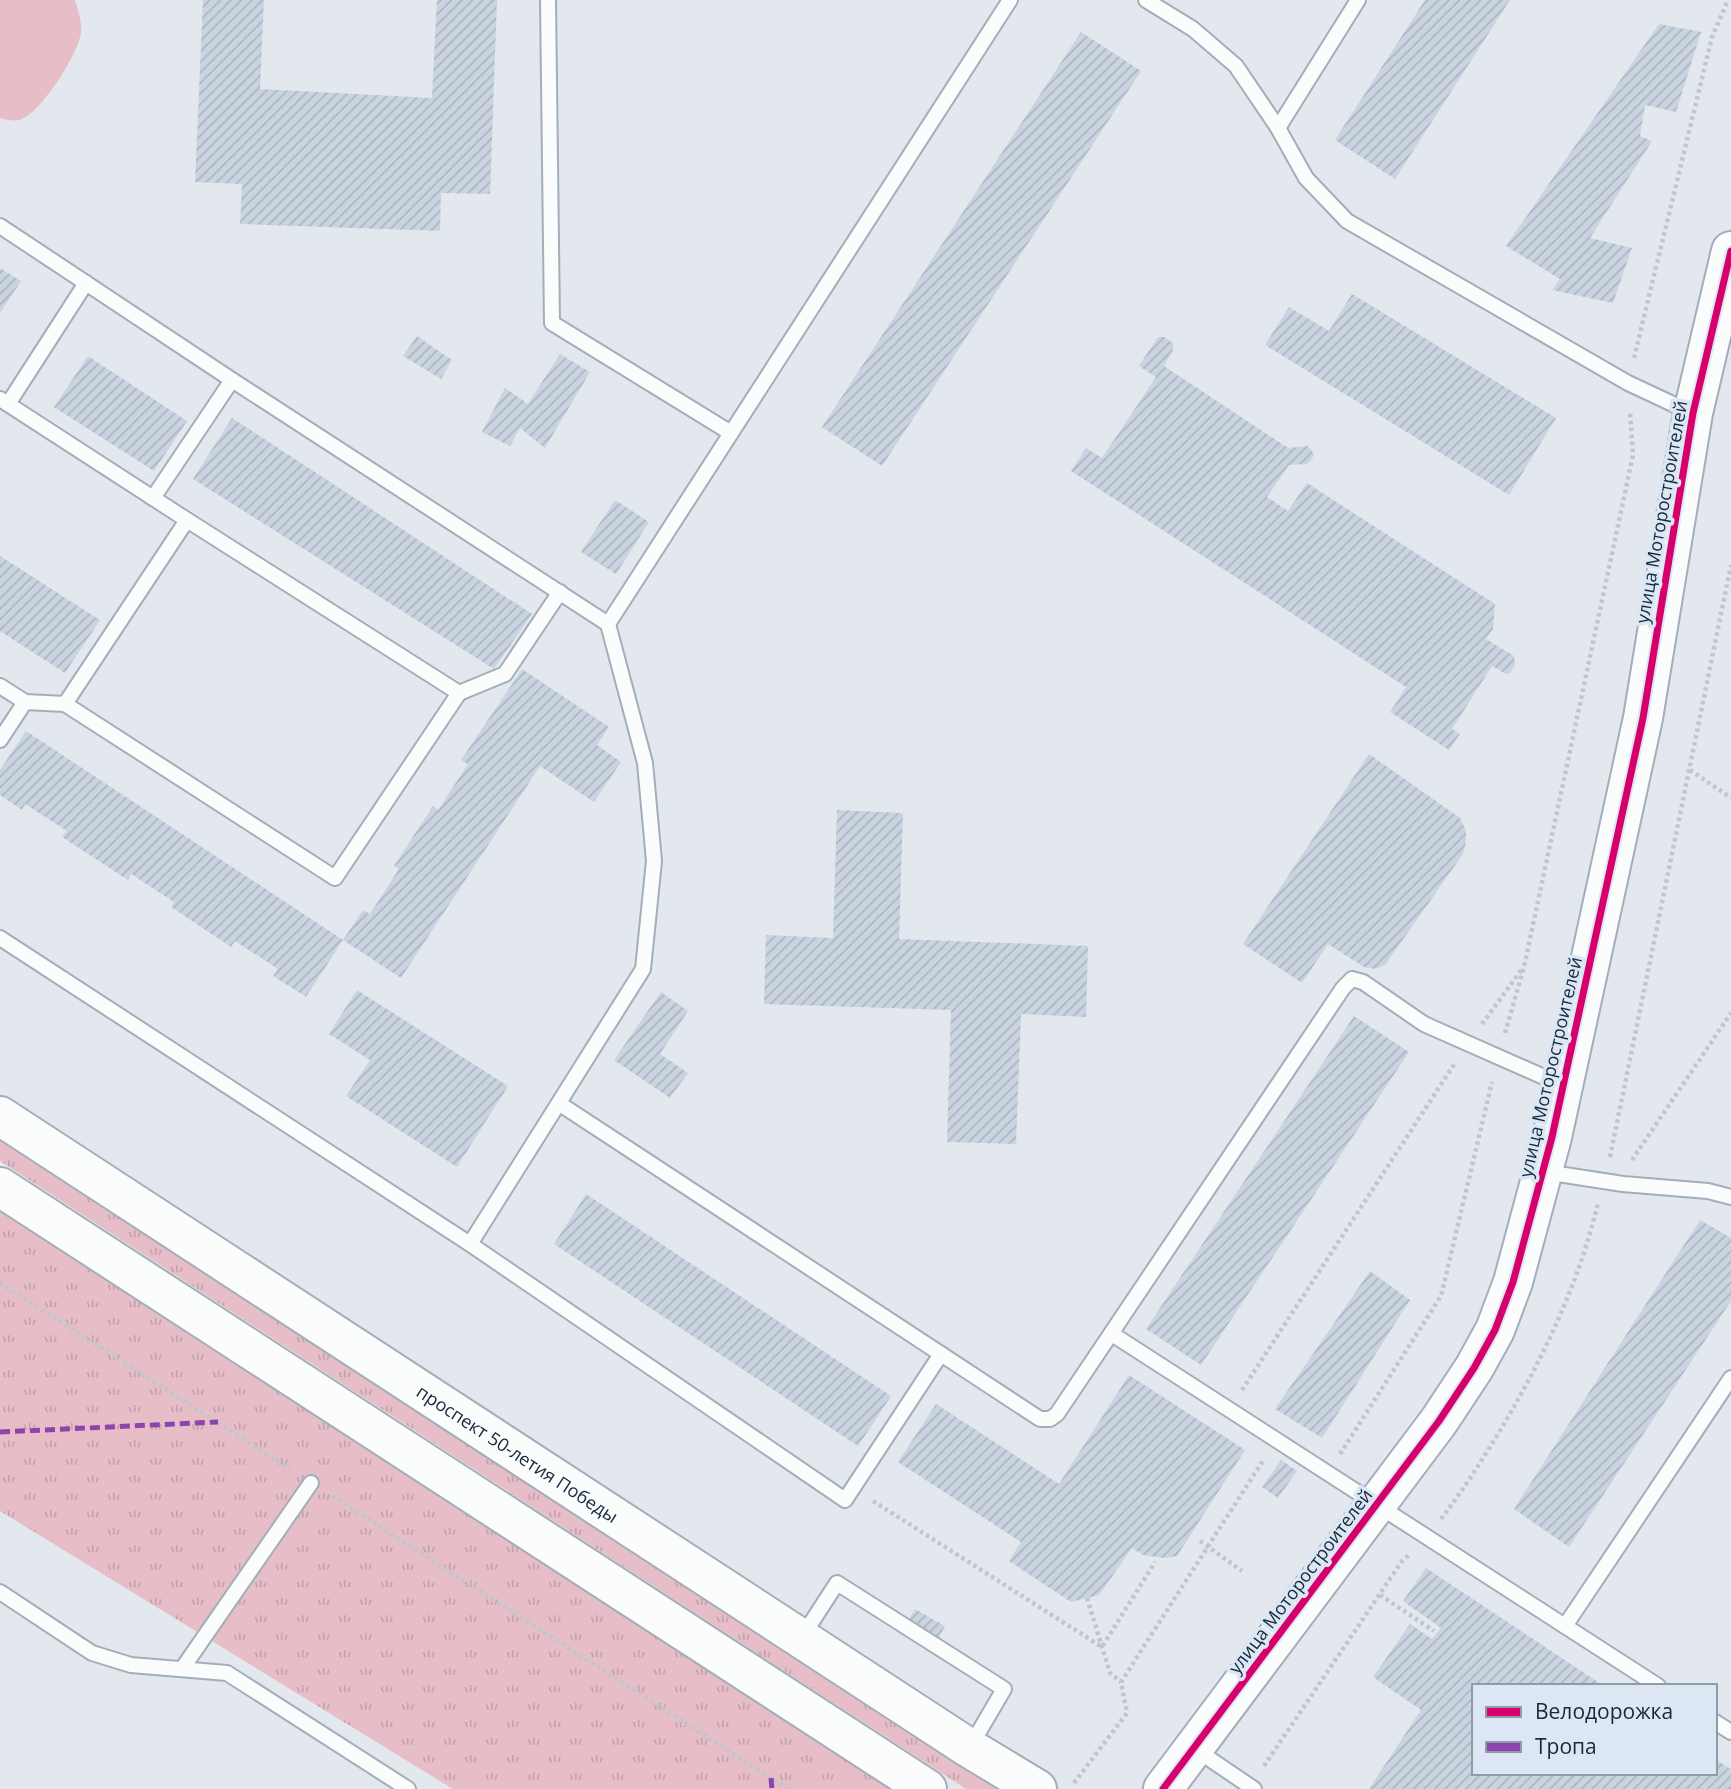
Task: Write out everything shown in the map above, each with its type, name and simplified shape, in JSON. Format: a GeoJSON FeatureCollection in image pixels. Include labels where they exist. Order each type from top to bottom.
{"type":"FeatureCollection","features":[{"type":"Feature","properties":{"kind":"main road","name":"улица Моторостроителей"},"geometry":{"type":"LineString","coordinates":[[1163,1789],[1439,1421],[1495,1330],[1513,1282],[1564,1086],[1643,718],[1693,413],[1731,251]]}},
{"type":"Feature","properties":{"kind":"main road","name":"проспект 50-летия Победы"},"geometry":{"type":"LineString","coordinates":[[0,1116],[801,1639],[1037,1789]]}},
{"type":"Feature","properties":{"kind":"main road"},"geometry":{"type":"LineString","coordinates":[[0,1187],[927,1789]]}},
{"type":"Feature","properties":{"kind":"lane"},"geometry":{"type":"LineString","coordinates":[[548,0],[552,323],[732,433]]}},
{"type":"Feature","properties":{"kind":"lane"},"geometry":{"type":"LineString","coordinates":[[608,624],[1010,0]]}},
{"type":"Feature","properties":{"kind":"lane"},"geometry":{"type":"LineString","coordinates":[[1146,0],[1193,29],[1236,66],[1278,128],[1306,178],[1347,221],[1628,383],[1693,413]]}},
{"type":"Feature","properties":{"kind":"lane"},"geometry":{"type":"LineString","coordinates":[[1278,128],[1358,0]]}},
{"type":"Feature","properties":{"kind":"lane"},"geometry":{"type":"LineString","coordinates":[[0,226],[608,624],[645,763],[654,861],[643,968],[470,1244]]}},
{"type":"Feature","properties":{"kind":"lane"},"geometry":{"type":"LineString","coordinates":[[86,283],[4,402],[459,694]]}},
{"type":"Feature","properties":{"kind":"lane"},"geometry":{"type":"LineString","coordinates":[[153,498],[232,380]]}},
{"type":"Feature","properties":{"kind":"lane"},"geometry":{"type":"LineString","coordinates":[[65,704],[187,520]]}},
{"type":"Feature","properties":{"kind":"lane"},"geometry":{"type":"LineString","coordinates":[[0,686],[25,702],[65,704],[335,878],[459,694],[505,674],[560,592]]}},
{"type":"Feature","properties":{"kind":"lane"},"geometry":{"type":"LineString","coordinates":[[0,740],[25,702]]}},
{"type":"Feature","properties":{"kind":"lane"},"geometry":{"type":"LineString","coordinates":[[0,938],[470,1244],[845,1500],[942,1354]]}},
{"type":"Feature","properties":{"kind":"lane"},"geometry":{"type":"LineString","coordinates":[[560,1104],[1041,1419],[1050,1419],[1112,1335],[1343,988],[1352,979],[1363,982],[1424,1024],[1564,1086]]}},
{"type":"Feature","properties":{"kind":"lane"},"geometry":{"type":"LineString","coordinates":[[1543,1172],[1708,1191],[1731,1197]]}},
{"type":"Feature","properties":{"kind":"lane"},"geometry":{"type":"LineString","coordinates":[[1112,1335],[1277,1438],[1655,1684]]}},
{"type":"Feature","properties":{"kind":"lane"},"geometry":{"type":"LineString","coordinates":[[1565,1626],[1731,1378]]}},
{"type":"Feature","properties":{"kind":"lane"},"geometry":{"type":"LineString","coordinates":[[182,1670],[311,1483]]}},
{"type":"Feature","properties":{"kind":"lane"},"geometry":{"type":"LineString","coordinates":[[801,1639],[837,1583],[1004,1689],[969,1748]]}},
{"type":"Feature","properties":{"kind":"lane"},"geometry":{"type":"LineString","coordinates":[[0,1592],[92,1653],[131,1665],[227,1673],[408,1789]]}},
{"type":"Feature","properties":{"kind":"lane"},"geometry":{"type":"LineString","coordinates":[[1194,1748],[1254,1789]]}},
{"type":"Feature","properties":{"kind":"path"},"geometry":{"type":"LineString","coordinates":[[1328,1472],[1441,1296],[1499,1056],[1524,967],[1633,455],[1628,383],[1712,37],[1728,0]]}},
{"type":"Feature","properties":{"kind":"path"},"geometry":{"type":"LineString","coordinates":[[1690,770],[1731,798]]}},
{"type":"Feature","properties":{"kind":"path"},"geometry":{"type":"LineString","coordinates":[[1230,1408],[1468,1043],[1524,967]]}},
{"type":"Feature","properties":{"kind":"path"},"geometry":{"type":"LineString","coordinates":[[1604,1181],[1627,1167],[1731,1013]]}},
{"type":"Feature","properties":{"kind":"path"},"geometry":{"type":"LineString","coordinates":[[0,1283],[788,1789]]}},
{"type":"Feature","properties":{"kind":"path"},"geometry":{"type":"LineString","coordinates":[[1121,1682],[1277,1438]]}},
{"type":"Feature","properties":{"kind":"path"},"geometry":{"type":"LineString","coordinates":[[873,1501],[1102,1647]]}},
{"type":"Feature","properties":{"kind":"path"},"geometry":{"type":"LineString","coordinates":[[1200,1541],[1242,1571]]}},
{"type":"Feature","properties":{"kind":"path"},"geometry":{"type":"LineString","coordinates":[[1102,1647],[1155,1562]]}},
{"type":"Feature","properties":{"kind":"path"},"geometry":{"type":"LineString","coordinates":[[1380,1595],[1434,1631]]}},
{"type":"Feature","properties":{"kind":"path"},"geometry":{"type":"LineString","coordinates":[[1069,1789],[1127,1713],[1121,1682],[1110,1673],[1087,1598]]}},
{"type":"Feature","properties":{"kind":"green space"},"geometry":{"type":"Polygon","coordinates":[[[0,0],[75,0],[80,20],[81,33],[78,42],[58,81],[30,114],[17,120],[0,118],[0,0]]]}},
{"type":"Feature","properties":{"kind":"green space"},"geometry":{"type":"Polygon","coordinates":[[[0,1139],[998,1789],[966,1789],[0,1161],[0,1139]]]}},
{"type":"Feature","properties":{"kind":"green space"},"geometry":{"type":"Polygon","coordinates":[[[0,1207],[896,1789],[453,1789],[0,1511],[0,1207]]]}},
{"type":"Feature","properties":{"kind":"building"},"geometry":{"type":"Polygon","coordinates":[[[203,0],[264,0],[260,89],[432,98],[437,0],[497,0],[490,194],[441,193],[440,231],[240,224],[242,184],[195,182],[203,0]]]}},
{"type":"Feature","properties":{"kind":"building"},"geometry":{"type":"Polygon","coordinates":[[[1425,0],[1510,0],[1395,179],[1335,140],[1425,0]]]}},
{"type":"Feature","properties":{"kind":"building"},"geometry":{"type":"Polygon","coordinates":[[[1659,24],[1701,32],[1676,112],[1645,105],[1640,136],[1652,141],[1590,238],[1632,248],[1613,303],[1552,290],[1560,279],[1506,246],[1659,24]]]}},
{"type":"Feature","properties":{"kind":"building"},"geometry":{"type":"Polygon","coordinates":[[[1081,32],[1141,71],[882,466],[822,427],[1081,32]]]}},
{"type":"Feature","properties":{"kind":"building"},"geometry":{"type":"Polygon","coordinates":[[[0,268],[21,281],[0,313],[0,268]]]}},
{"type":"Feature","properties":{"kind":"building"},"geometry":{"type":"Polygon","coordinates":[[[1352,294],[1556,418],[1509,495],[1265,345],[1289,307],[1329,331],[1352,294]]]}},
{"type":"Feature","properties":{"kind":"building"},"geometry":{"type":"Polygon","coordinates":[[[417,336],[452,360],[441,379],[403,356],[417,336]]]}},
{"type":"Feature","properties":{"kind":"building"},"geometry":{"type":"Polygon","coordinates":[[[1158,337],[1164,337],[1173,343],[1173,350],[1164,366],[1288,448],[1307,446],[1311,449],[1314,455],[1311,460],[1307,464],[1289,465],[1267,497],[1288,511],[1307,483],[1495,604],[1493,629],[1486,639],[1514,656],[1515,665],[1510,673],[1506,674],[1492,666],[1452,729],[1460,734],[1449,750],[1390,712],[1406,687],[1071,471],[1086,448],[1102,458],[1156,377],[1139,366],[1158,337]]]}},
{"type":"Feature","properties":{"kind":"building"},"geometry":{"type":"Polygon","coordinates":[[[560,354],[590,372],[545,448],[520,428],[510,446],[482,432],[505,388],[528,404],[560,354]]]}},
{"type":"Feature","properties":{"kind":"building"},"geometry":{"type":"Polygon","coordinates":[[[88,356],[187,421],[154,471],[54,407],[88,356]]]}},
{"type":"Feature","properties":{"kind":"building"},"geometry":{"type":"Polygon","coordinates":[[[232,418],[532,614],[494,669],[193,479],[232,418]]]}},
{"type":"Feature","properties":{"kind":"building"},"geometry":{"type":"Polygon","coordinates":[[[615,500],[649,522],[616,574],[581,552],[615,500]]]}},
{"type":"Feature","properties":{"kind":"building"},"geometry":{"type":"Polygon","coordinates":[[[0,556],[100,620],[65,673],[0,631],[0,556]]]}},
{"type":"Feature","properties":{"kind":"building"},"geometry":{"type":"Polygon","coordinates":[[[522,669],[609,727],[597,745],[621,762],[594,802],[540,766],[401,978],[343,940],[363,910],[370,914],[399,869],[394,866],[433,806],[438,810],[468,764],[461,760],[522,669]]]}},
{"type":"Feature","properties":{"kind":"building"},"geometry":{"type":"Polygon","coordinates":[[[26,731],[343,940],[306,997],[273,976],[278,969],[235,941],[231,947],[171,907],[174,902],[131,874],[128,880],[62,837],[67,831],[25,804],[22,810],[0,795],[0,770],[26,731]]]}},
{"type":"Feature","properties":{"kind":"building"},"geometry":{"type":"Polygon","coordinates":[[[1369,754],[1460,818],[1466,831],[1463,854],[1385,965],[1375,969],[1364,967],[1328,944],[1302,983],[1243,944],[1369,754]]]}},
{"type":"Feature","properties":{"kind":"building"},"geometry":{"type":"Polygon","coordinates":[[[837,810],[903,813],[899,939],[1088,946],[1086,1017],[1021,1014],[1016,1144],[947,1142],[951,1010],[764,1004],[766,935],[833,938],[837,810]]]}},
{"type":"Feature","properties":{"kind":"building"},"geometry":{"type":"Polygon","coordinates":[[[357,990],[508,1086],[457,1167],[346,1096],[370,1060],[329,1034],[357,990]]]}},
{"type":"Feature","properties":{"kind":"building"},"geometry":{"type":"Polygon","coordinates":[[[661,992],[688,1011],[660,1054],[688,1073],[670,1098],[614,1060],[661,992]]]}},
{"type":"Feature","properties":{"kind":"building"},"geometry":{"type":"Polygon","coordinates":[[[1354,1016],[1409,1052],[1201,1365],[1146,1329],[1354,1016]]]}},
{"type":"Feature","properties":{"kind":"building"},"geometry":{"type":"Polygon","coordinates":[[[586,1194],[891,1396],[858,1446],[554,1244],[586,1194]]]}},
{"type":"Feature","properties":{"kind":"building"},"geometry":{"type":"Polygon","coordinates":[[[1700,1220],[1731,1238],[1731,1301],[1569,1547],[1514,1509],[1700,1220]]]}},
{"type":"Feature","properties":{"kind":"building"},"geometry":{"type":"Polygon","coordinates":[[[1370,1271],[1410,1300],[1322,1438],[1275,1409],[1370,1271]]]}},
{"type":"Feature","properties":{"kind":"building"},"geometry":{"type":"Polygon","coordinates":[[[1129,1375],[1245,1450],[1177,1556],[1165,1558],[1143,1555],[1132,1548],[1099,1595],[1071,1602],[1009,1561],[1021,1542],[898,1462],[936,1404],[1059,1484],[1129,1375]]]}},
{"type":"Feature","properties":{"kind":"building"},"geometry":{"type":"Polygon","coordinates":[[[1281,1460],[1297,1471],[1278,1498],[1262,1487],[1281,1460]]]}},
{"type":"Feature","properties":{"kind":"building"},"geometry":{"type":"Polygon","coordinates":[[[1426,1568],[1601,1684],[1472,1684],[1472,1775],[1717,1775],[1717,1760],[1731,1769],[1731,1789],[1369,1789],[1421,1710],[1373,1677],[1410,1624],[1432,1639],[1441,1628],[1403,1601],[1426,1568]]]}},
{"type":"Feature","properties":{"kind":"building"},"geometry":{"type":"Polygon","coordinates":[[[915,1609],[945,1626],[938,1639],[908,1621],[915,1609]]]}},
{"type":"Feature","properties":{"kind":"marked path"},"geometry":{"type":"LineString","coordinates":[[0,1432],[218,1422]]}},
{"type":"Feature","properties":{"kind":"marked path"},"geometry":{"type":"LineString","coordinates":[[771,1778],[772,1789]]}},
{"type":"Feature","properties":{"kind":"cycle path"},"geometry":{"type":"LineString","coordinates":[[1163,1789],[1439,1421],[1495,1330],[1513,1282],[1552,1137],[1643,718],[1693,413],[1731,251]]}}]}
